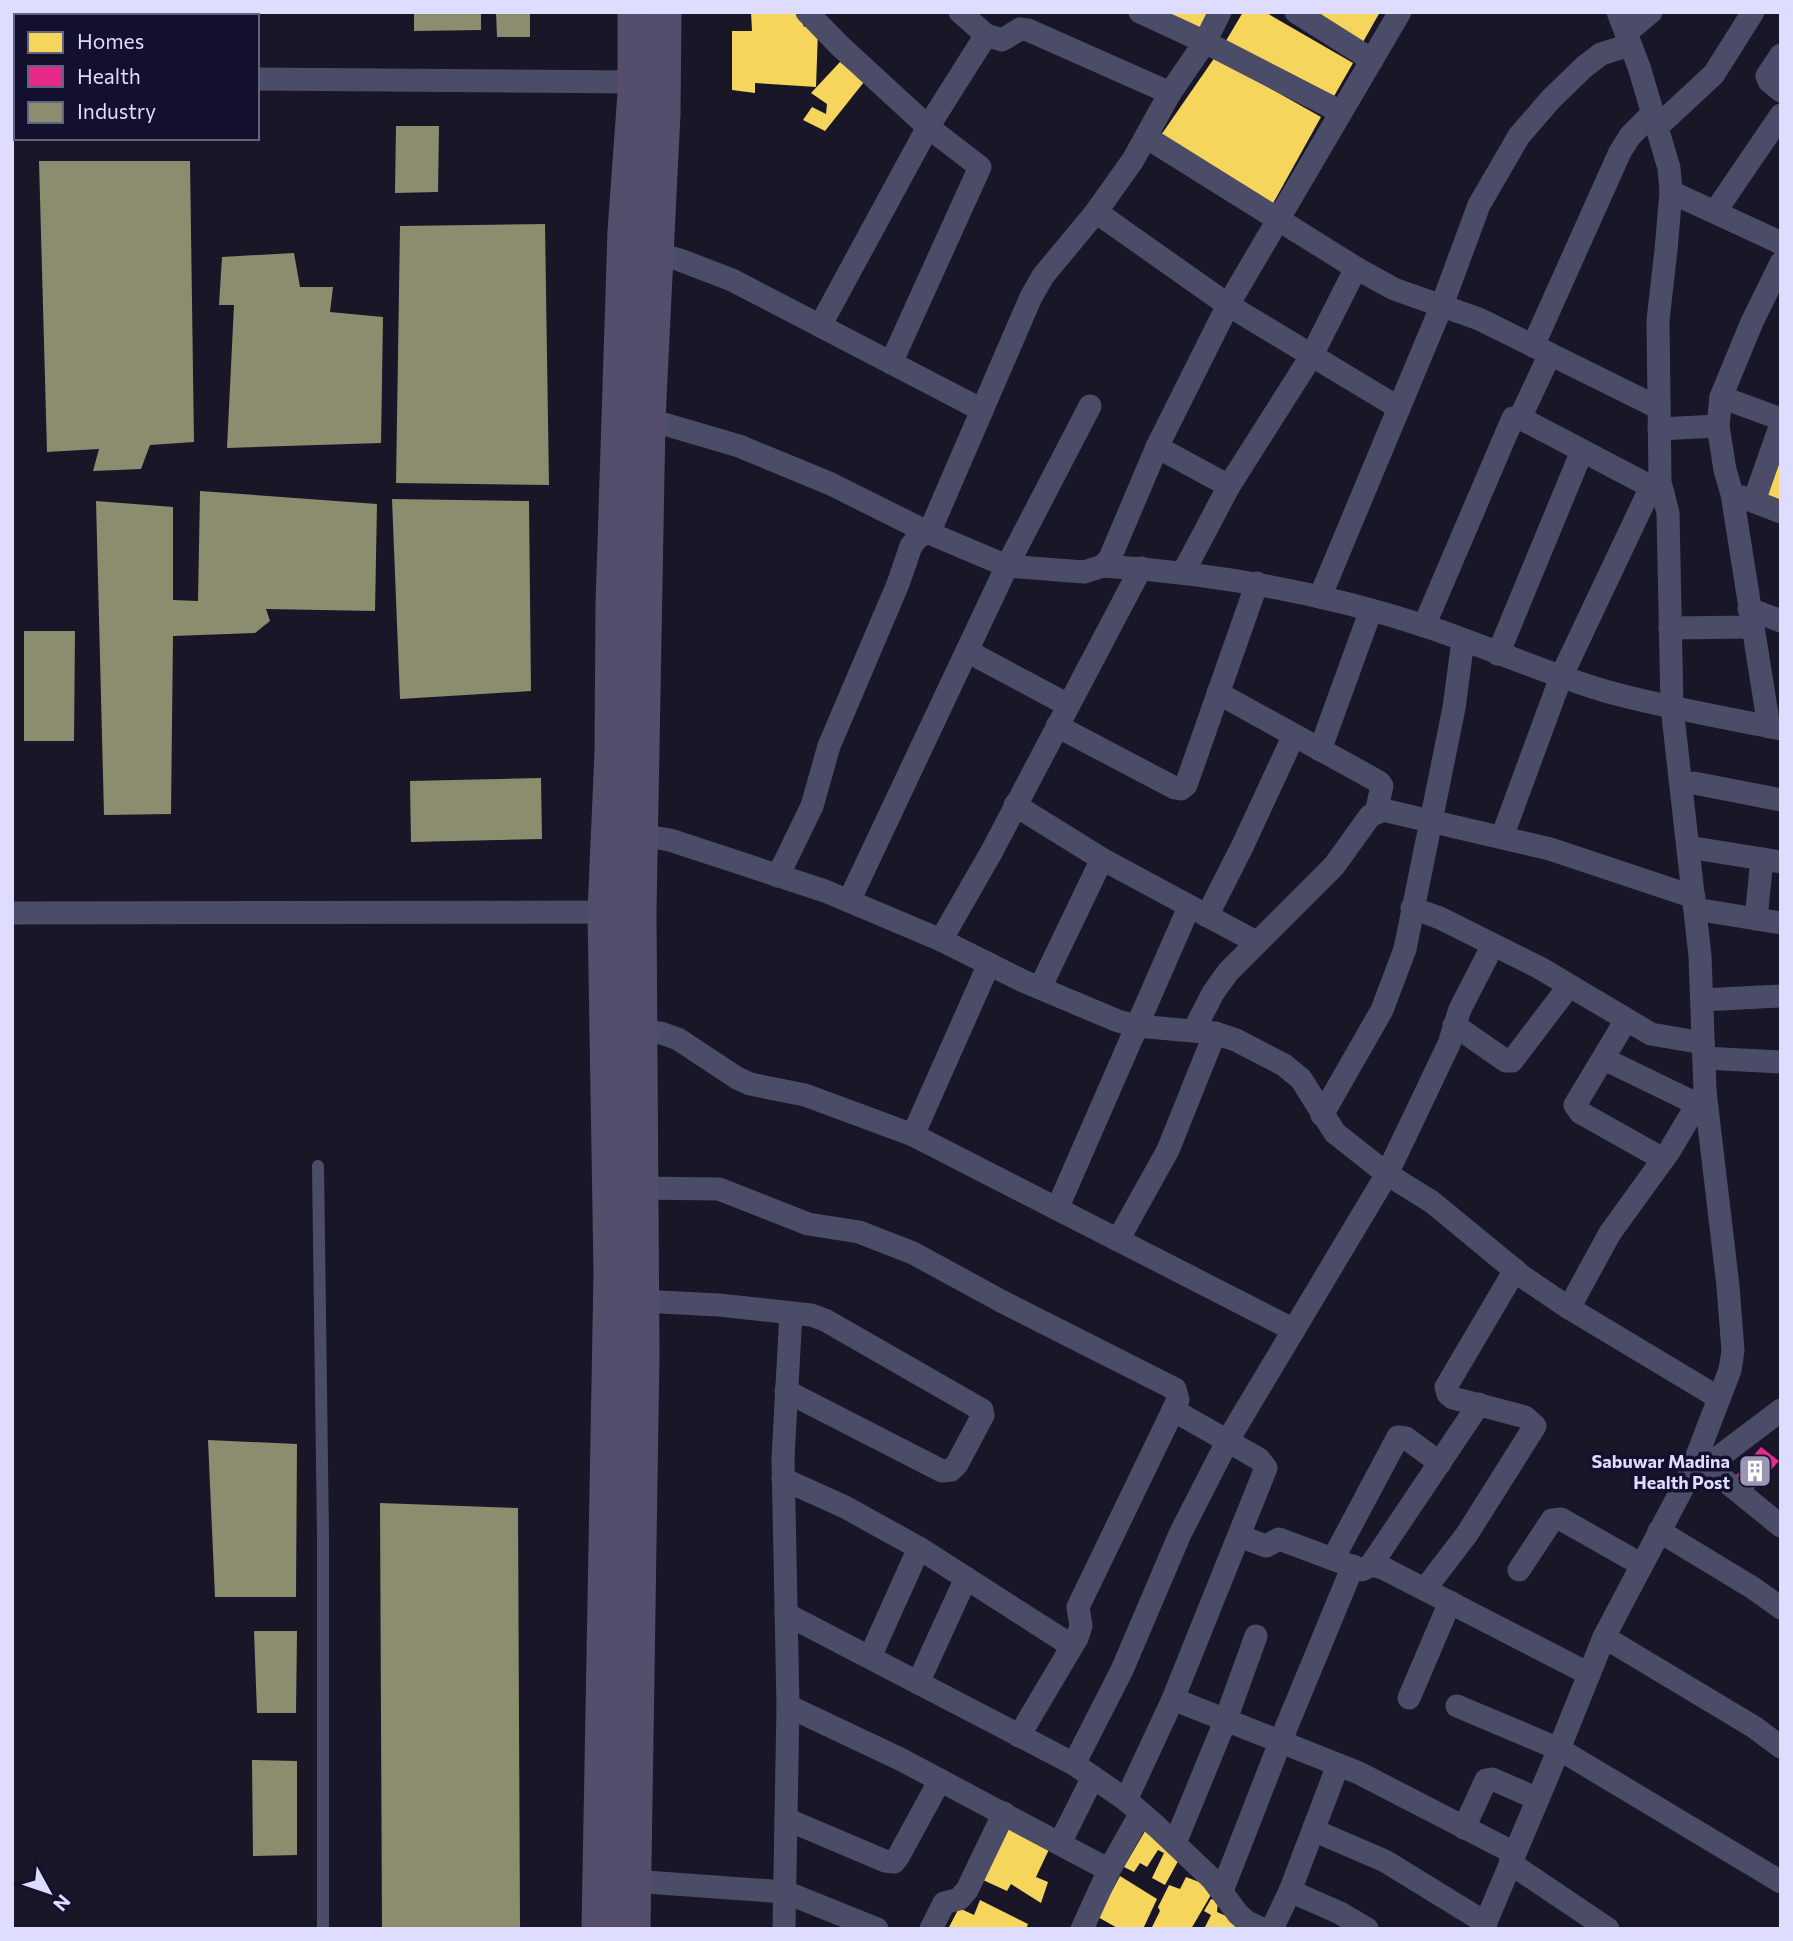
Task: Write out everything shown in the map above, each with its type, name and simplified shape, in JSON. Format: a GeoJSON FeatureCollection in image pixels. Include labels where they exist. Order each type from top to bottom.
{"type":"FeatureCollection","features":[{"type":"Feature","properties":{"kind":"main road"},"geometry":{"type":"LineString","coordinates":[[600,1929],[612,1273],[622,912],[613,752],[614,605],[626,231],[636,82],[650,26]]}},
{"type":"Feature","properties":{"kind":"main road"},"geometry":{"type":"LineString","coordinates":[[632,1929],[640,1301],[639,1032],[622,912],[639,835],[647,419],[662,113],[650,26]]}},
{"type":"Feature","properties":{"kind":"street"},"geometry":{"type":"LineString","coordinates":[[807,12],[928,127],[980,167],[891,363]]}},
{"type":"Feature","properties":{"kind":"street"},"geometry":{"type":"LineString","coordinates":[[960,12],[986,35],[1002,40],[1020,29],[1028,30],[1170,93]]}},
{"type":"Feature","properties":{"kind":"street"},"geometry":{"type":"LineString","coordinates":[[1140,12],[1341,112]]}},
{"type":"Feature","properties":{"kind":"street"},"geometry":{"type":"LineString","coordinates":[[778,876],[812,806],[829,746],[898,584],[911,546],[919,536],[929,533],[1037,287],[1133,160],[1170,93],[1205,42],[1220,12]]}},
{"type":"Feature","properties":{"kind":"street"},"geometry":{"type":"LineString","coordinates":[[1296,12],[1372,60]]}},
{"type":"Feature","properties":{"kind":"street"},"geometry":{"type":"LineString","coordinates":[[1103,566],[1110,558],[1157,447],[1228,305],[1400,12]]}},
{"type":"Feature","properties":{"kind":"street"},"geometry":{"type":"LineString","coordinates":[[1320,597],[1442,305],[1479,205],[1519,136],[1551,99],[1625,30],[1651,12]]}},
{"type":"Feature","properties":{"kind":"street"},"geometry":{"type":"LineString","coordinates":[[1520,418],[1541,350],[1620,152],[1630,136],[1714,74],[1753,12]]}},
{"type":"Feature","properties":{"kind":"street"},"geometry":{"type":"LineString","coordinates":[[1502,837],[1561,677],[1660,482],[1658,320],[1671,192],[1670,168],[1625,30]]}},
{"type":"Feature","properties":{"kind":"street"},"geometry":{"type":"LineString","coordinates":[[820,327],[928,127],[986,35]]}},
{"type":"Feature","properties":{"kind":"street"},"geometry":{"type":"LineString","coordinates":[[1781,55],[1766,76],[1781,91]]}},
{"type":"Feature","properties":{"kind":"street"},"geometry":{"type":"LineString","coordinates":[[259,79],[636,82]]}},
{"type":"Feature","properties":{"kind":"street"},"geometry":{"type":"LineString","coordinates":[[1715,212],[1781,115]]}},
{"type":"Feature","properties":{"kind":"street"},"geometry":{"type":"LineString","coordinates":[[1146,137],[1394,289],[1479,319],[1541,350],[1659,418],[1718,426]]}},
{"type":"Feature","properties":{"kind":"street"},"geometry":{"type":"LineString","coordinates":[[1671,192],[1781,243]]}},
{"type":"Feature","properties":{"kind":"street"},"geometry":{"type":"LineString","coordinates":[[1096,212],[1228,305],[1399,408]]}},
{"type":"Feature","properties":{"kind":"street"},"geometry":{"type":"LineString","coordinates":[[654,253],[732,280],[982,410]]}},
{"type":"Feature","properties":{"kind":"street"},"geometry":{"type":"LineString","coordinates":[[647,419],[739,446],[831,484],[929,533],[1007,566],[1084,572],[1103,566],[1141,568],[1257,583],[1371,610],[1424,626],[1606,691],[1775,728],[1751,618],[1743,498],[1725,470],[1718,426],[1721,397],[1752,322],[1781,263]]}},
{"type":"Feature","properties":{"kind":"street"},"geometry":{"type":"LineString","coordinates":[[1183,573],[1229,486],[1312,355],[1356,268]]}},
{"type":"Feature","properties":{"kind":"street"},"geometry":{"type":"LineString","coordinates":[[1721,397],[1781,421],[1743,498]]}},
{"type":"Feature","properties":{"kind":"street"},"geometry":{"type":"LineString","coordinates":[[849,901],[1007,566],[1090,406]]}},
{"type":"Feature","properties":{"kind":"street"},"geometry":{"type":"LineString","coordinates":[[1313,1830],[1385,1861],[1484,1926],[1604,1637],[1659,1531],[1699,1470],[1719,1398],[1730,1370],[1733,1351],[1728,1286],[1701,1098],[1704,1051],[1700,956],[1672,707],[1668,513],[1657,490],[1520,418],[1513,418],[1424,626]]}},
{"type":"Feature","properties":{"kind":"street"},"geometry":{"type":"LineString","coordinates":[[1157,447],[1229,486]]}},
{"type":"Feature","properties":{"kind":"street"},"geometry":{"type":"LineString","coordinates":[[1499,654],[1582,451]]}},
{"type":"Feature","properties":{"kind":"street"},"geometry":{"type":"LineString","coordinates":[[1743,498],[1781,512]]}},
{"type":"Feature","properties":{"kind":"street"},"geometry":{"type":"LineString","coordinates":[[941,940],[1141,568]]}},
{"type":"Feature","properties":{"kind":"street"},"geometry":{"type":"LineString","coordinates":[[1057,726],[1181,789],[1186,785],[1257,583]]}},
{"type":"Feature","properties":{"kind":"street"},"geometry":{"type":"LineString","coordinates":[[1320,750],[1371,610]]}},
{"type":"Feature","properties":{"kind":"street"},"geometry":{"type":"LineString","coordinates":[[1670,628],[1751,618],[1781,621]]}},
{"type":"Feature","properties":{"kind":"street"},"geometry":{"type":"LineString","coordinates":[[1322,1115],[1382,1010],[1405,949],[1454,708],[1463,640]]}},
{"type":"Feature","properties":{"kind":"street"},"geometry":{"type":"LineString","coordinates":[[967,651],[1068,705]]}},
{"type":"Feature","properties":{"kind":"street"},"geometry":{"type":"LineString","coordinates":[[1218,693],[1379,782],[1382,786],[1376,813]]}},
{"type":"Feature","properties":{"kind":"street"},"geometry":{"type":"LineString","coordinates":[[1057,1209],[1137,1026],[1198,912],[1242,847],[1294,735]]}},
{"type":"Feature","properties":{"kind":"street"},"geometry":{"type":"LineString","coordinates":[[1693,783],[1781,800]]}},
{"type":"Feature","properties":{"kind":"street"},"geometry":{"type":"LineString","coordinates":[[1015,805],[1102,859],[1256,942]]}},
{"type":"Feature","properties":{"kind":"street"},"geometry":{"type":"LineString","coordinates":[[1118,1240],[1168,1150],[1205,1031],[1213,993],[1256,942],[1334,866],[1370,816],[1376,813],[1383,810],[1550,849],[1694,903],[1781,923]]}},
{"type":"Feature","properties":{"kind":"street"},"geometry":{"type":"LineString","coordinates":[[639,835],[670,840],[849,901],[1118,1021],[1137,1026],[1205,1031],[1236,1040],[1284,1065],[1301,1079],[1335,1133],[1387,1174],[1432,1202],[1516,1270],[1569,1308],[1719,1398]]}},
{"type":"Feature","properties":{"kind":"street"},"geometry":{"type":"LineString","coordinates":[[1688,847],[1771,860],[1756,919]]}},
{"type":"Feature","properties":{"kind":"street"},"geometry":{"type":"LineString","coordinates":[[1040,988],[1102,859]]}},
{"type":"Feature","properties":{"kind":"street"},"geometry":{"type":"LineString","coordinates":[[1412,908],[1440,918],[1493,945],[1651,1034],[1704,1051],[1781,1062]]}},
{"type":"Feature","properties":{"kind":"street"},"geometry":{"type":"LineString","coordinates":[[12,914],[622,912]]}},
{"type":"Feature","properties":{"kind":"street"},"geometry":{"type":"LineString","coordinates":[[1060,1843],[1122,1670],[1180,1534],[1228,1440],[1387,1174],[1449,1044],[1460,1009],[1493,945]]}},
{"type":"Feature","properties":{"kind":"street"},"geometry":{"type":"LineString","coordinates":[[913,1135],[989,964]]}},
{"type":"Feature","properties":{"kind":"street"},"geometry":{"type":"LineString","coordinates":[[1454,1025],[1506,1061],[1512,1061],[1569,986]]}},
{"type":"Feature","properties":{"kind":"street"},"geometry":{"type":"LineString","coordinates":[[1702,1000],[1781,996]]}},
{"type":"Feature","properties":{"kind":"street"},"geometry":{"type":"LineString","coordinates":[[1626,1020],[1576,1105],[1577,1110],[1663,1159]]}},
{"type":"Feature","properties":{"kind":"street"},"geometry":{"type":"LineString","coordinates":[[639,1032],[661,1033],[678,1039],[750,1084],[805,1095],[913,1135],[1293,1330]]}},
{"type":"Feature","properties":{"kind":"street"},"geometry":{"type":"LineString","coordinates":[[1604,1059],[1701,1098]]}},
{"type":"Feature","properties":{"kind":"street"},"geometry":{"type":"LineString","coordinates":[[1569,1308],[1610,1233],[1663,1159],[1701,1098]]}},
{"type":"Feature","properties":{"kind":"street"},"geometry":{"type":"LineString","coordinates":[[640,1188],[719,1189],[808,1224],[859,1232],[913,1253],[1175,1389],[1178,1400],[1085,1588],[1078,1607],[1082,1626],[1019,1736]]}},
{"type":"Feature","properties":{"kind":"street"},"geometry":{"type":"LineString","coordinates":[[1425,1589],[1467,1534],[1535,1426],[1525,1417],[1453,1398],[1448,1394],[1447,1387],[1516,1270]]}},
{"type":"Feature","properties":{"kind":"street"},"geometry":{"type":"LineString","coordinates":[[640,1301],[719,1305],[811,1315],[825,1320],[982,1410],[983,1415],[957,1464],[951,1470],[942,1471],[786,1391]]}},
{"type":"Feature","properties":{"kind":"street"},"geometry":{"type":"LineString","coordinates":[[783,1929],[788,1706],[783,1479],[791,1313]]}},
{"type":"Feature","properties":{"kind":"street"},"geometry":{"type":"LineString","coordinates":[[1352,1563],[1440,1463],[1479,1404]]}},
{"type":"Feature","properties":{"kind":"street"},"geometry":{"type":"LineString","coordinates":[[1082,1929],[1109,1870],[1266,1468],[1259,1459],[1173,1410]]}},
{"type":"Feature","properties":{"kind":"street"},"geometry":{"type":"LineString","coordinates":[[1699,1470],[1781,1410]]}},
{"type":"Feature","properties":{"kind":"street"},"geometry":{"type":"LineString","coordinates":[[1222,1891],[1352,1563],[1398,1437],[1406,1438],[1440,1463]]}},
{"type":"Feature","properties":{"kind":"street"},"geometry":{"type":"LineString","coordinates":[[1699,1470],[1781,1525]]}},
{"type":"Feature","properties":{"kind":"street"},"geometry":{"type":"LineString","coordinates":[[783,1479],[845,1507],[919,1548],[1072,1646]]}},
{"type":"Feature","properties":{"kind":"street"},"geometry":{"type":"LineString","coordinates":[[1519,1570],[1552,1520],[1562,1519],[1642,1565]]}},
{"type":"Feature","properties":{"kind":"street"},"geometry":{"type":"LineString","coordinates":[[1659,1531],[1781,1608]]}},
{"type":"Feature","properties":{"kind":"street"},"geometry":{"type":"LineString","coordinates":[[1239,1536],[1266,1546],[1279,1539],[1352,1563],[1383,1567],[1589,1674]]}},
{"type":"Feature","properties":{"kind":"street"},"geometry":{"type":"LineString","coordinates":[[870,1657],[919,1548]]}},
{"type":"Feature","properties":{"kind":"street"},"geometry":{"type":"LineString","coordinates":[[918,1683],[966,1578]]}},
{"type":"Feature","properties":{"kind":"street"},"geometry":{"type":"LineString","coordinates":[[1409,1698],[1450,1602]]}},
{"type":"Feature","properties":{"kind":"street"},"geometry":{"type":"LineString","coordinates":[[786,1614],[1084,1771],[1134,1807],[1175,1843],[1222,1891],[1238,1914],[1260,1928],[1290,1891],[1338,1765]]}},
{"type":"Feature","properties":{"kind":"street"},"geometry":{"type":"LineString","coordinates":[[1175,1843],[1226,1719],[1256,1636]]}},
{"type":"Feature","properties":{"kind":"street"},"geometry":{"type":"LineString","coordinates":[[1604,1637],[1781,1746]]}},
{"type":"Feature","properties":{"kind":"street"},"geometry":{"type":"LineString","coordinates":[[1174,1699],[1338,1765],[1464,1828],[1512,1858],[1608,1929]]}},
{"type":"Feature","properties":{"kind":"street"},"geometry":{"type":"LineString","coordinates":[[788,1706],[940,1780],[1109,1870]]}},
{"type":"Feature","properties":{"kind":"street"},"geometry":{"type":"LineString","coordinates":[[1457,1706],[1559,1749],[1781,1882]]}},
{"type":"Feature","properties":{"kind":"street"},"geometry":{"type":"LineString","coordinates":[[1464,1828],[1486,1780],[1492,1779],[1538,1799]]}},
{"type":"Feature","properties":{"kind":"street"},"geometry":{"type":"LineString","coordinates":[[786,1819],[885,1861],[894,1861],[940,1780]]}},
{"type":"Feature","properties":{"kind":"street"},"geometry":{"type":"LineString","coordinates":[[931,1929],[944,1903],[960,1899],[967,1890],[1003,1813]]}},
{"type":"Feature","properties":{"kind":"street"},"geometry":{"type":"LineString","coordinates":[[632,1881],[785,1892],[877,1929]]}},
{"type":"Feature","properties":{"kind":"street"},"geometry":{"type":"LineString","coordinates":[[1290,1891],[1340,1913],[1367,1929]]}},
{"type":"Feature","properties":{"kind":"lane"},"geometry":{"type":"LineString","coordinates":[[318,1166],[323,1538],[323,1929]]}},
{"type":"Feature","properties":{"kind":"building: Homes"},"geometry":{"type":"Polygon","coordinates":[[[751,12],[795,12],[807,15],[803,26],[818,31],[816,87],[755,83],[755,93],[732,90],[732,31],[752,31],[751,12]]]}},
{"type":"Feature","properties":{"kind":"building: Homes"},"geometry":{"type":"Polygon","coordinates":[[[1155,12],[1213,12],[1203,34],[1155,12]]]}},
{"type":"Feature","properties":{"kind":"building: Homes"},"geometry":{"type":"Polygon","coordinates":[[[1243,12],[1265,12],[1353,63],[1329,105],[1224,44],[1243,12]]]}},
{"type":"Feature","properties":{"kind":"building: Homes"},"geometry":{"type":"Polygon","coordinates":[[[1310,12],[1380,12],[1363,42],[1310,12]]]}},
{"type":"Feature","properties":{"kind":"building: Homes"},"geometry":{"type":"Polygon","coordinates":[[[1215,57],[1321,117],[1271,207],[1161,135],[1215,57]]]}},
{"type":"Feature","properties":{"kind":"building: Homes"},"geometry":{"type":"Polygon","coordinates":[[[840,62],[864,82],[825,131],[803,120],[812,107],[826,114],[827,104],[811,93],[840,62]]]}},
{"type":"Feature","properties":{"kind":"building: Homes"},"geometry":{"type":"Polygon","coordinates":[[[1781,459],[1781,503],[1766,497],[1781,459]]]}},
{"type":"Feature","properties":{"kind":"building: Homes"},"geometry":{"type":"Polygon","coordinates":[[[1008,1825],[1052,1843],[1036,1877],[1048,1882],[1041,1903],[1011,1884],[1007,1891],[983,1880],[1008,1825]]]}},
{"type":"Feature","properties":{"kind":"building: Homes"},"geometry":{"type":"Polygon","coordinates":[[[1148,1826],[1182,1854],[1165,1885],[1152,1878],[1164,1853],[1158,1850],[1147,1867],[1140,1863],[1134,1872],[1124,1867],[1148,1826]]]}},
{"type":"Feature","properties":{"kind":"building: Homes"},"geometry":{"type":"Polygon","coordinates":[[[1120,1876],[1157,1899],[1143,1929],[1119,1929],[1098,1917],[1120,1876]]]}},
{"type":"Feature","properties":{"kind":"building: Homes"},"geometry":{"type":"Polygon","coordinates":[[[1186,1877],[1215,1888],[1191,1929],[1151,1929],[1169,1885],[1180,1889],[1186,1877]]]}},
{"type":"Feature","properties":{"kind":"building: Homes"},"geometry":{"type":"Polygon","coordinates":[[[1211,1899],[1218,1901],[1217,1912],[1240,1922],[1237,1929],[1204,1929],[1211,1915],[1204,1911],[1211,1899]]]}},
{"type":"Feature","properties":{"kind":"building: Homes"},"geometry":{"type":"Polygon","coordinates":[[[980,1900],[1028,1924],[1026,1929],[948,1929],[959,1908],[974,1915],[980,1900]]]}},
{"type":"Feature","properties":{"kind":"building: Health","name":"Sabuwar Madina Health Post"},"geometry":{"type":"Polygon","coordinates":[[[1761,1447],[1779,1461],[1748,1495],[1731,1481],[1761,1447]]]}},
{"type":"Feature","properties":{"kind":"building: Industry"},"geometry":{"type":"Polygon","coordinates":[[[12,12],[154,12],[14,14],[12,20],[12,12]]]}},
{"type":"Feature","properties":{"kind":"building: Industry"},"geometry":{"type":"Polygon","coordinates":[[[414,12],[481,12],[481,30],[414,31],[414,12]]]}},
{"type":"Feature","properties":{"kind":"building: Industry"},"geometry":{"type":"Polygon","coordinates":[[[496,12],[530,12],[530,37],[497,37],[496,12]]]}},
{"type":"Feature","properties":{"kind":"building: Industry"},"geometry":{"type":"Polygon","coordinates":[[[396,126],[439,126],[438,192],[395,193],[396,126]]]}},
{"type":"Feature","properties":{"kind":"building: Industry"},"geometry":{"type":"Polygon","coordinates":[[[39,161],[190,161],[194,442],[150,445],[141,469],[93,471],[99,449],[47,452],[39,161]]]}},
{"type":"Feature","properties":{"kind":"building: Industry"},"geometry":{"type":"Polygon","coordinates":[[[545,224],[549,485],[396,483],[400,226],[545,224]]]}},
{"type":"Feature","properties":{"kind":"building: Industry"},"geometry":{"type":"Polygon","coordinates":[[[294,253],[300,287],[333,287],[330,312],[383,317],[381,443],[227,448],[234,305],[219,305],[222,257],[294,253]]]}},
{"type":"Feature","properties":{"kind":"building: Industry"},"geometry":{"type":"Polygon","coordinates":[[[200,491],[377,504],[375,611],[266,609],[270,621],[255,633],[173,636],[171,814],[104,815],[96,501],[173,507],[173,600],[198,601],[200,491]]]}},
{"type":"Feature","properties":{"kind":"building: Industry"},"geometry":{"type":"Polygon","coordinates":[[[392,499],[529,501],[531,691],[400,699],[392,499]]]}},
{"type":"Feature","properties":{"kind":"building: Industry"},"geometry":{"type":"Polygon","coordinates":[[[24,631],[75,631],[74,741],[24,741],[24,631]]]}},
{"type":"Feature","properties":{"kind":"building: Industry"},"geometry":{"type":"Polygon","coordinates":[[[541,778],[542,839],[411,842],[410,781],[541,778]]]}},
{"type":"Feature","properties":{"kind":"building: Industry"},"geometry":{"type":"Polygon","coordinates":[[[208,1440],[297,1444],[296,1597],[215,1597],[208,1440]]]}},
{"type":"Feature","properties":{"kind":"building: Industry"},"geometry":{"type":"Polygon","coordinates":[[[380,1503],[518,1508],[520,1929],[382,1929],[380,1503]]]}},
{"type":"Feature","properties":{"kind":"building: Industry"},"geometry":{"type":"Polygon","coordinates":[[[254,1631],[297,1631],[296,1713],[257,1713],[254,1631]]]}},
{"type":"Feature","properties":{"kind":"building: Industry"},"geometry":{"type":"Polygon","coordinates":[[[252,1760],[297,1761],[297,1855],[253,1856],[252,1760]]]}},
{"type":"Feature","properties":{"kind":"place","name":"Sabuwar Madina Health Post"},"geometry":{"type":"Point","coordinates":[1755,1471]}}]}
